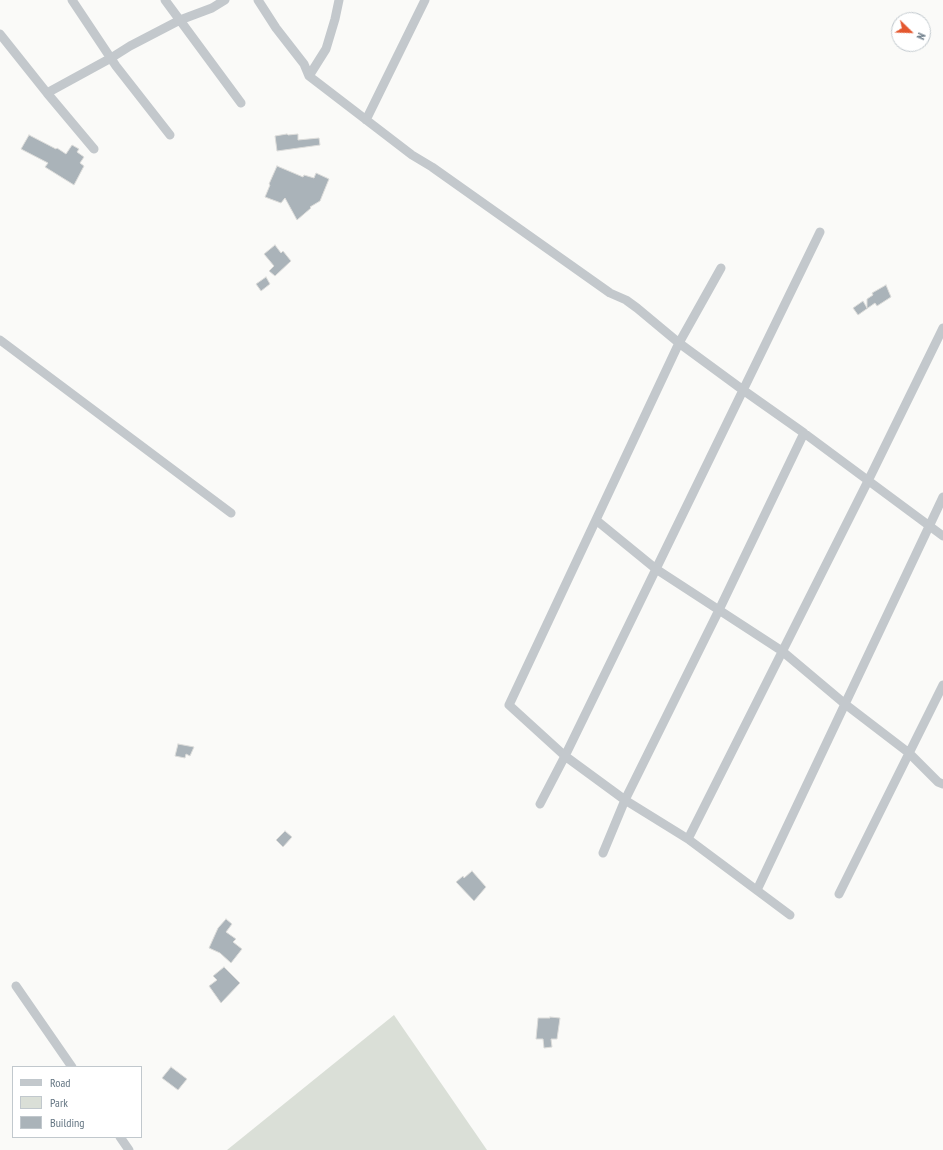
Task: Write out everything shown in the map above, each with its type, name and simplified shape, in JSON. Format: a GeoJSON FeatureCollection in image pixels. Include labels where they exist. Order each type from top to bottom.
{"type":"FeatureCollection","features":[{"type":"Feature","properties":{"kind":"street"},"geometry":{"type":"LineString","coordinates":[[72,0],[111,58],[170,135]]}},
{"type":"Feature","properties":{"kind":"street"},"geometry":{"type":"LineString","coordinates":[[165,0],[241,103]]}},
{"type":"Feature","properties":{"kind":"street"},"geometry":{"type":"LineString","coordinates":[[47,93],[130,46],[180,20],[212,8],[224,0]]}},
{"type":"Feature","properties":{"kind":"street"},"geometry":{"type":"LineString","coordinates":[[258,0],[276,28],[304,64],[309,76],[412,155],[432,167],[610,293],[626,300],[679,343],[943,536]]}},
{"type":"Feature","properties":{"kind":"street"},"geometry":{"type":"LineString","coordinates":[[309,76],[326,49],[339,0]]}},
{"type":"Feature","properties":{"kind":"street"},"geometry":{"type":"LineString","coordinates":[[366,120],[425,0]]}},
{"type":"Feature","properties":{"kind":"street"},"geometry":{"type":"LineString","coordinates":[[0,34],[94,149]]}},
{"type":"Feature","properties":{"kind":"street"},"geometry":{"type":"LineString","coordinates":[[540,804],[565,756],[820,232]]}},
{"type":"Feature","properties":{"kind":"street"},"geometry":{"type":"LineString","coordinates":[[721,268],[679,343],[509,705],[565,756],[625,800],[688,839],[790,915]]}},
{"type":"Feature","properties":{"kind":"street"},"geometry":{"type":"LineString","coordinates":[[688,839],[868,481],[943,328]]}},
{"type":"Feature","properties":{"kind":"street"},"geometry":{"type":"LineString","coordinates":[[0,340],[231,513]]}},
{"type":"Feature","properties":{"kind":"street"},"geometry":{"type":"LineString","coordinates":[[602,853],[625,800],[804,433]]}},
{"type":"Feature","properties":{"kind":"street"},"geometry":{"type":"LineString","coordinates":[[757,890],[943,497]]}},
{"type":"Feature","properties":{"kind":"street"},"geometry":{"type":"LineString","coordinates":[[596,520],[656,568],[782,651],[845,704],[909,753],[938,782],[943,784]]}},
{"type":"Feature","properties":{"kind":"street"},"geometry":{"type":"LineString","coordinates":[[839,894],[943,685]]}},
{"type":"Feature","properties":{"kind":"street"},"geometry":{"type":"LineString","coordinates":[[16,986],[71,1066]]}},
{"type":"Feature","properties":{"kind":"street"},"geometry":{"type":"LineString","coordinates":[[121,1138],[129,1150]]}},
{"type":"Feature","properties":{"kind":"green space"},"geometry":{"type":"Polygon","coordinates":[[[394,1015],[487,1150],[227,1150],[394,1015]]]}},
{"type":"Feature","properties":{"kind":"building"},"geometry":{"type":"Polygon","coordinates":[[[298,134],[298,140],[319,138],[320,145],[277,151],[275,136],[298,134]]]}},
{"type":"Feature","properties":{"kind":"building"},"geometry":{"type":"Polygon","coordinates":[[[29,135],[56,149],[57,148],[66,154],[72,145],[79,149],[77,152],[84,157],[80,163],[84,166],[74,185],[45,167],[48,163],[21,149],[29,135]]]}},
{"type":"Feature","properties":{"kind":"building"},"geometry":{"type":"Polygon","coordinates":[[[277,166],[303,177],[304,175],[314,178],[316,173],[329,179],[320,201],[310,207],[311,208],[297,220],[285,198],[281,203],[265,197],[277,166]]]}},
{"type":"Feature","properties":{"kind":"building"},"geometry":{"type":"Polygon","coordinates":[[[275,245],[281,253],[283,251],[291,261],[275,276],[269,271],[274,266],[264,254],[275,245]]]}},
{"type":"Feature","properties":{"kind":"building"},"geometry":{"type":"Polygon","coordinates":[[[266,277],[270,284],[261,291],[256,284],[266,277]]]}},
{"type":"Feature","properties":{"kind":"building"},"geometry":{"type":"Polygon","coordinates":[[[886,285],[891,297],[877,306],[875,303],[858,315],[853,308],[863,301],[867,308],[867,299],[873,295],[872,293],[886,285]]]}},
{"type":"Feature","properties":{"kind":"building"},"geometry":{"type":"Polygon","coordinates":[[[178,744],[194,747],[190,756],[186,754],[185,758],[175,756],[178,744]]]}},
{"type":"Feature","properties":{"kind":"building"},"geometry":{"type":"Polygon","coordinates":[[[285,831],[292,837],[283,847],[276,840],[285,831]]]}},
{"type":"Feature","properties":{"kind":"building"},"geometry":{"type":"Polygon","coordinates":[[[472,871],[486,887],[474,901],[456,882],[463,876],[464,878],[472,871]]]}},
{"type":"Feature","properties":{"kind":"building"},"geometry":{"type":"Polygon","coordinates":[[[226,919],[232,924],[226,932],[236,939],[233,942],[242,949],[231,963],[220,953],[209,948],[218,928],[226,919]]]}},
{"type":"Feature","properties":{"kind":"building"},"geometry":{"type":"Polygon","coordinates":[[[224,967],[240,983],[221,1003],[209,986],[217,980],[213,976],[224,967]]]}},
{"type":"Feature","properties":{"kind":"building"},"geometry":{"type":"Polygon","coordinates":[[[538,1018],[560,1018],[557,1039],[551,1039],[552,1047],[544,1048],[543,1039],[536,1039],[538,1018]]]}},
{"type":"Feature","properties":{"kind":"building"},"geometry":{"type":"Polygon","coordinates":[[[171,1067],[187,1079],[178,1090],[162,1078],[171,1067]]]}}]}
